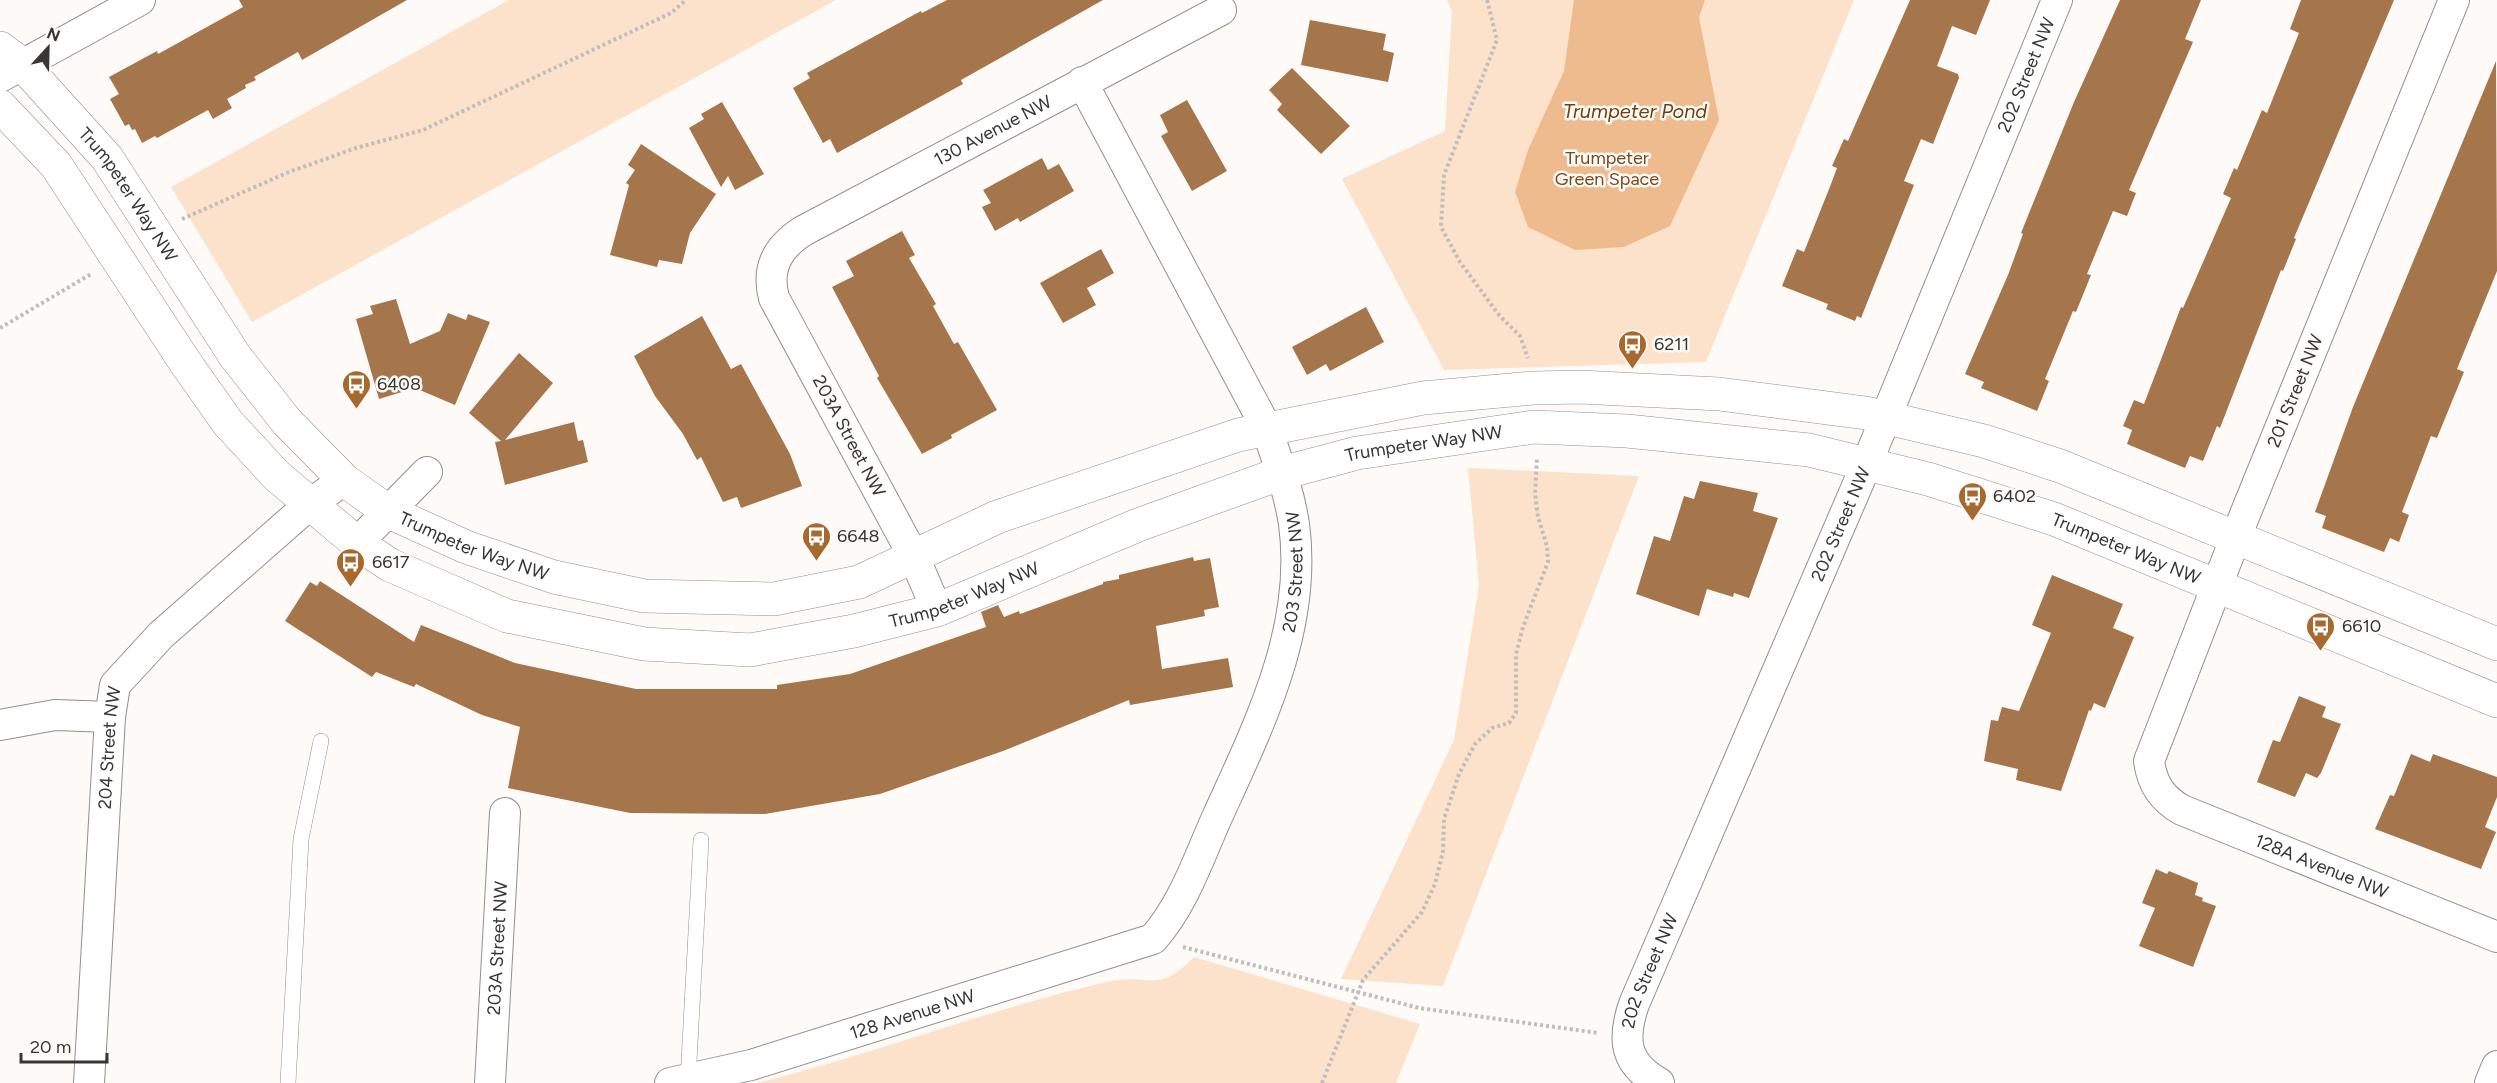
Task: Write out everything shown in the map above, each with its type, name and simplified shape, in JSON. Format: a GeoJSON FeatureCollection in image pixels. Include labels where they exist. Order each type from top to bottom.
{"type":"FeatureCollection","features":[{"type":"Feature","properties":{"kind":"street"},"geometry":{"type":"LineString","coordinates":[[8,63],[140,0]]}},
{"type":"Feature","properties":{"kind":"street","name":"202 Street NW"},"geometry":{"type":"LineString","coordinates":[[1627,1043],[1634,1004],[1867,463],[2056,0]]}},
{"type":"Feature","properties":{"kind":"street","name":"201 Street NW"},"geometry":{"type":"LineString","coordinates":[[2154,784],[2149,761],[2152,748],[2454,0]]}},
{"type":"Feature","properties":{"kind":"street","name":"130 Avenue NW"},"geometry":{"type":"LineString","coordinates":[[775,260],[790,239],[803,231],[1221,10]]}},
{"type":"Feature","properties":{"kind":"street","name":"Trumpeter Way NW"},"geometry":{"type":"LineString","coordinates":[[8,63],[107,158],[235,356],[287,422],[344,480],[389,512],[466,548],[554,577],[644,596],[774,599],[859,582],[997,518],[1266,427],[1423,398],[1556,388],[1719,394],[1886,417],[1984,441],[2060,466],[2497,644]]}},
{"type":"Feature","properties":{"kind":"street","name":"203 Street NW"},"geometry":{"type":"LineString","coordinates":[[1082,82],[1266,427],[1282,473],[1294,523],[1297,564],[1280,668],[1262,719],[1177,908],[1153,939]]}},
{"type":"Feature","properties":{"kind":"street","name":"Trumpeter Way NW"},"geometry":{"type":"LineString","coordinates":[[0,106],[56,165],[185,362],[228,423],[277,476],[357,543],[390,565],[507,616],[644,644],[750,650],[854,631],[936,610],[1138,525],[1282,473],[1357,453],[1534,427],[1627,431],[1809,450],[1867,463],[1987,496],[2054,519],[2497,701]]}},
{"type":"Feature","properties":{"kind":"street","name":"203A Street NW"},"geometry":{"type":"LineString","coordinates":[[775,260],[771,274],[774,298],[914,557],[936,610]]}},
{"type":"Feature","properties":{"kind":"street","name":"Trumpeter Way NW"},"geometry":{"type":"LineString","coordinates":[[357,543],[427,472]]}},
{"type":"Feature","properties":{"kind":"street","name":"204 Street NW"},"geometry":{"type":"LineString","coordinates":[[89,1083],[110,717],[115,685],[160,635],[309,504],[344,480]]}},
{"type":"Feature","properties":{"kind":"street"},"geometry":{"type":"LineString","coordinates":[[0,725],[55,715],[110,717]]}},
{"type":"Feature","properties":{"kind":"street","name":"128A Avenue NW"},"geometry":{"type":"LineString","coordinates":[[2154,784],[2170,804],[2182,810],[2497,937]]}},
{"type":"Feature","properties":{"kind":"street","name":"203A Street NW"},"geometry":{"type":"LineString","coordinates":[[490,1083],[506,813]]}},
{"type":"Feature","properties":{"kind":"street","name":"128 Avenue NW"},"geometry":{"type":"LineString","coordinates":[[679,1081],[751,1065],[1153,939]]}},
{"type":"Feature","properties":{"kind":"street"},"geometry":{"type":"LineString","coordinates":[[1627,1043],[1633,1060],[1642,1071],[1659,1083]]}},
{"type":"Feature","properties":{"kind":"street"},"geometry":{"type":"LineString","coordinates":[[2490,1083],[2497,1066]]}},
{"type":"Feature","properties":{"kind":"lane"},"geometry":{"type":"LineString","coordinates":[[288,1083],[301,839],[321,741]]}},
{"type":"Feature","properties":{"kind":"lane"},"geometry":{"type":"LineString","coordinates":[[679,1081],[701,840]]}},
{"type":"Feature","properties":{"kind":"path"},"geometry":{"type":"LineString","coordinates":[[176,223],[289,172],[356,148],[423,130],[670,13],[686,0]]}},
{"type":"Feature","properties":{"kind":"path"},"geometry":{"type":"LineString","coordinates":[[1487,0],[1497,40],[1444,176],[1441,227],[1460,262],[1499,315],[1520,336],[1526,346],[1531,368]]}},
{"type":"Feature","properties":{"kind":"path"},"geometry":{"type":"LineString","coordinates":[[0,328],[99,269]]}},
{"type":"Feature","properties":{"kind":"path"},"geometry":{"type":"LineString","coordinates":[[1322,1083],[1363,980],[1422,912],[1435,884],[1443,850],[1444,819],[1459,774],[1475,744],[1492,728],[1509,723],[1516,713],[1514,670],[1520,640],[1548,562],[1535,494],[1537,453]]}},
{"type":"Feature","properties":{"kind":"path"},"geometry":{"type":"LineString","coordinates":[[1153,939],[1419,1008],[1627,1043]]}},
{"type":"Feature","properties":{"kind":"green space"},"geometry":{"type":"Polygon","coordinates":[[[509,0],[836,0],[252,322],[171,187],[509,0]]]}},
{"type":"Feature","properties":{"kind":"green space","name":"Trumpeter Green Space"},"geometry":{"type":"Polygon","coordinates":[[[1447,0],[1854,0],[1706,362],[1444,370],[1342,179],[1445,131],[1452,11],[1447,0]]]}},
{"type":"Feature","properties":{"kind":"green space"},"geometry":{"type":"Polygon","coordinates":[[[1468,468],[1639,476],[1443,986],[1341,979],[1454,740],[1479,585],[1468,468]]]}},
{"type":"Feature","properties":{"kind":"green space"},"geometry":{"type":"Polygon","coordinates":[[[1194,957],[1420,1024],[1396,1083],[757,1083],[845,1059],[1063,993],[1121,980],[1161,979],[1181,969],[1194,957]]]}},
{"type":"Feature","properties":{"kind":"water","name":"Trumpeter Pond"},"geometry":{"type":"Polygon","coordinates":[[[1574,0],[1705,0],[1699,17],[1719,120],[1670,226],[1624,247],[1575,250],[1528,227],[1515,192],[1528,150],[1564,71],[1574,0]]]}},
{"type":"Feature","properties":{"kind":"building"},"geometry":{"type":"Polygon","coordinates":[[[239,0],[407,0],[302,60],[298,52],[254,77],[256,80],[245,85],[246,88],[227,99],[232,108],[213,119],[208,110],[157,138],[155,136],[142,143],[135,129],[132,130],[129,124],[125,126],[110,99],[119,94],[109,77],[157,51],[158,54],[243,7],[239,0]]]}},
{"type":"Feature","properties":{"kind":"building"},"geometry":{"type":"Polygon","coordinates":[[[947,0],[1103,0],[961,80],[963,84],[837,153],[830,139],[823,143],[793,88],[810,78],[807,73],[921,11],[922,13],[947,0]]]}},
{"type":"Feature","properties":{"kind":"building"},"geometry":{"type":"Polygon","coordinates":[[[1910,0],[1990,0],[1976,35],[1952,26],[1937,66],[1958,74],[1959,78],[1933,144],[1921,139],[1904,181],[1914,185],[1861,318],[1857,316],[1855,321],[1826,309],[1828,304],[1782,286],[1797,249],[1804,252],[1837,168],[1832,166],[1844,139],[1848,141],[1910,0]]]}},
{"type":"Feature","properties":{"kind":"building"},"geometry":{"type":"Polygon","coordinates":[[[2120,0],[2201,0],[2185,39],[2193,42],[2129,190],[2136,193],[2127,216],[2113,211],[2087,274],[2091,275],[2076,312],[2073,311],[2045,379],[2049,381],[2037,411],[1981,388],[1984,382],[1965,374],[2008,275],[2023,234],[2021,233],[2074,102],[2120,0]]]}},
{"type":"Feature","properties":{"kind":"building"},"geometry":{"type":"Polygon","coordinates":[[[2301,0],[2394,0],[2294,238],[2296,239],[2283,271],[2281,270],[2220,428],[2217,426],[2203,461],[2190,456],[2185,468],[2127,444],[2132,430],[2123,426],[2134,400],[2144,404],[2181,307],[2183,308],[2231,198],[2223,194],[2234,168],[2237,170],[2262,110],[2267,113],[2299,33],[2290,29],[2301,0]]]}},
{"type":"Feature","properties":{"kind":"building"},"geometry":{"type":"Polygon","coordinates":[[[1310,20],[1386,34],[1383,50],[1394,53],[1388,82],[1301,65],[1310,20]]]}},
{"type":"Feature","properties":{"kind":"building"},"geometry":{"type":"Polygon","coordinates":[[[2496,61],[2497,271],[2457,369],[2464,372],[2437,438],[2431,436],[2402,512],[2409,515],[2399,542],[2390,538],[2384,552],[2322,528],[2326,516],[2315,512],[2353,407],[2496,61]]]}},
{"type":"Feature","properties":{"kind":"building"},"geometry":{"type":"Polygon","coordinates":[[[1292,68],[1350,126],[1321,154],[1277,110],[1282,104],[1269,90],[1292,68]]]}},
{"type":"Feature","properties":{"kind":"building"},"geometry":{"type":"Polygon","coordinates":[[[1187,100],[1227,171],[1192,191],[1161,136],[1168,132],[1160,115],[1187,100]]]}},
{"type":"Feature","properties":{"kind":"building"},"geometry":{"type":"Polygon","coordinates":[[[722,102],[764,174],[735,190],[728,176],[721,187],[689,128],[704,119],[701,114],[722,102]]]}},
{"type":"Feature","properties":{"kind":"building"},"geometry":{"type":"Polygon","coordinates":[[[641,144],[716,194],[690,233],[682,264],[659,260],[657,267],[610,255],[629,185],[626,183],[635,170],[628,165],[641,144]]]}},
{"type":"Feature","properties":{"kind":"building"},"geometry":{"type":"Polygon","coordinates":[[[1042,158],[1048,170],[1059,164],[1074,191],[1020,222],[1018,218],[995,231],[982,207],[991,203],[983,190],[1042,158]]]}},
{"type":"Feature","properties":{"kind":"building"},"geometry":{"type":"Polygon","coordinates":[[[902,231],[915,255],[909,258],[936,304],[933,306],[954,344],[958,342],[997,410],[922,454],[877,378],[879,376],[832,287],[854,276],[846,261],[902,231]]]}},
{"type":"Feature","properties":{"kind":"building"},"geometry":{"type":"Polygon","coordinates":[[[1101,249],[1114,273],[1087,288],[1096,305],[1063,323],[1040,283],[1101,249]]]}},
{"type":"Feature","properties":{"kind":"building"},"geometry":{"type":"Polygon","coordinates":[[[396,299],[410,344],[440,331],[448,313],[466,320],[468,314],[490,322],[455,405],[415,388],[379,399],[356,319],[373,314],[370,306],[396,299]]]}},
{"type":"Feature","properties":{"kind":"building"},"geometry":{"type":"Polygon","coordinates":[[[1366,307],[1384,342],[1330,371],[1326,364],[1307,375],[1292,347],[1366,307]]]}},
{"type":"Feature","properties":{"kind":"building"},"geometry":{"type":"Polygon","coordinates":[[[702,316],[731,369],[741,364],[790,454],[802,486],[741,508],[737,497],[723,502],[701,457],[697,460],[683,434],[655,396],[634,356],[702,316]]]}},
{"type":"Feature","properties":{"kind":"building"},"geometry":{"type":"Polygon","coordinates":[[[519,353],[553,383],[505,440],[574,422],[578,441],[583,440],[588,462],[505,485],[495,442],[501,441],[469,413],[519,353]]]}},
{"type":"Feature","properties":{"kind":"building"},"geometry":{"type":"Polygon","coordinates":[[[1700,481],[1758,493],[1753,511],[1778,518],[1749,598],[1734,593],[1733,597],[1707,589],[1699,616],[1636,594],[1654,536],[1670,541],[1684,496],[1694,499],[1700,481]]]}},
{"type":"Feature","properties":{"kind":"building"},"geometry":{"type":"Polygon","coordinates":[[[1193,557],[1194,561],[1210,558],[1219,607],[1204,610],[1205,616],[1156,626],[1162,669],[1228,658],[1233,687],[1130,705],[1129,700],[1003,751],[880,794],[765,814],[630,813],[508,788],[520,727],[482,715],[416,684],[414,687],[376,672],[372,677],[285,621],[310,582],[317,586],[320,581],[414,642],[421,625],[515,663],[636,689],[777,689],[777,685],[850,674],[986,627],[981,612],[998,605],[1004,617],[1019,611],[1020,614],[1103,584],[1103,582],[1119,579],[1119,575],[1193,557]]]}},
{"type":"Feature","properties":{"kind":"building"},"geometry":{"type":"Polygon","coordinates":[[[2052,575],[2123,604],[2113,628],[2134,637],[2105,708],[2094,703],[2091,711],[2089,710],[2061,791],[2016,780],[2018,769],[1984,761],[1991,720],[1998,721],[2002,707],[2019,711],[2051,633],[2032,625],[2052,575]]]}},
{"type":"Feature","properties":{"kind":"building"},"geometry":{"type":"Polygon","coordinates":[[[2299,696],[2326,707],[2322,717],[2341,724],[2321,773],[2317,778],[2306,773],[2295,797],[2257,782],[2273,740],[2280,742],[2299,696]]]}},
{"type":"Feature","properties":{"kind":"building"},"geometry":{"type":"Polygon","coordinates":[[[2411,754],[2430,762],[2433,754],[2497,777],[2497,797],[2485,827],[2496,832],[2481,869],[2375,829],[2390,795],[2394,796],[2411,754]]]}},
{"type":"Feature","properties":{"kind":"building"},"geometry":{"type":"Polygon","coordinates":[[[2156,869],[2167,874],[2169,871],[2198,883],[2195,895],[2203,898],[2202,901],[2216,906],[2193,967],[2139,946],[2155,908],[2142,903],[2156,869]]]}},
{"type":"Feature","properties":{"kind":"place","name":"6211"},"geometry":{"type":"Point","coordinates":[1633,370]}},
{"type":"Feature","properties":{"kind":"place","name":"6408"},"geometry":{"type":"Point","coordinates":[356,410]}},
{"type":"Feature","properties":{"kind":"place","name":"6402"},"geometry":{"type":"Point","coordinates":[1972,522]}},
{"type":"Feature","properties":{"kind":"place","name":"6648"},"geometry":{"type":"Point","coordinates":[816,562]}},
{"type":"Feature","properties":{"kind":"place","name":"6617"},"geometry":{"type":"Point","coordinates":[351,588]}},
{"type":"Feature","properties":{"kind":"place","name":"6610"},"geometry":{"type":"Point","coordinates":[2321,652]}}]}
